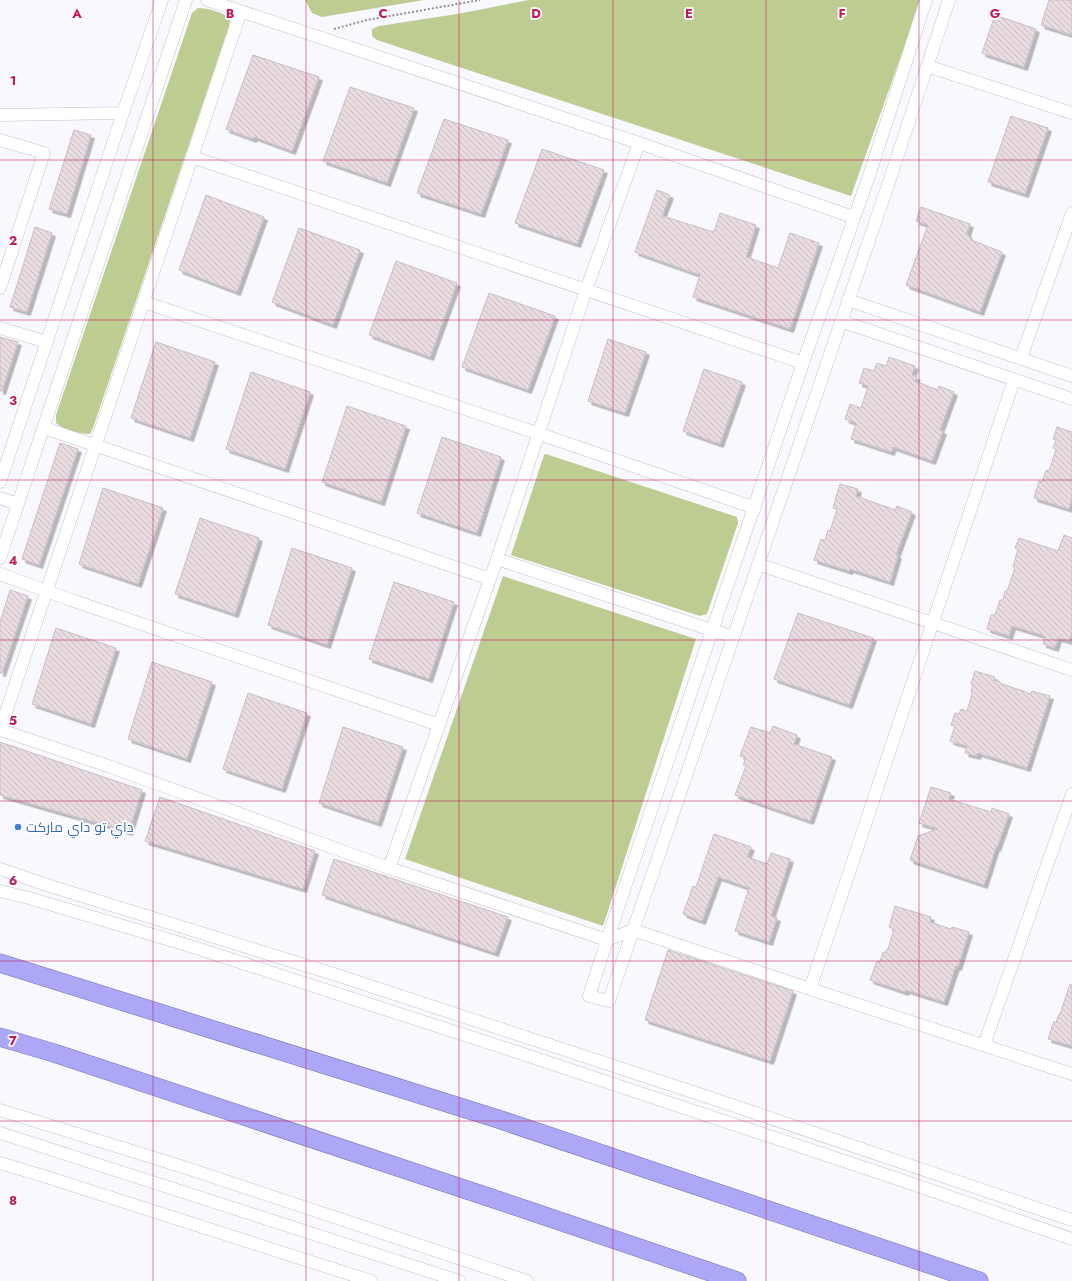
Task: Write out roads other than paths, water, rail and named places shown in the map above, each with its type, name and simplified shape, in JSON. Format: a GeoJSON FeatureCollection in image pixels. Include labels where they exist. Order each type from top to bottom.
{"type":"FeatureCollection","features":[{"type":"Feature","properties":{"kind":"highway"},"geometry":{"type":"LineString","coordinates":[[0,963],[498,1119],[979,1281]]}},
{"type":"Feature","properties":{"kind":"highway"},"geometry":{"type":"LineString","coordinates":[[0,1037],[160,1088],[737,1281]]}},
{"type":"Feature","properties":{"kind":"street"},"geometry":{"type":"LineString","coordinates":[[0,482],[162,0]]}},
{"type":"Feature","properties":{"kind":"street"},"geometry":{"type":"LineString","coordinates":[[0,558],[186,0]]}},
{"type":"Feature","properties":{"kind":"street"},"geometry":{"type":"LineString","coordinates":[[207,0],[639,143],[854,217]]}},
{"type":"Feature","properties":{"kind":"street"},"geometry":{"type":"LineString","coordinates":[[926,0],[870,173],[803,363],[589,996],[609,1001],[890,179],[949,0]]}},
{"type":"Feature","properties":{"kind":"street"},"geometry":{"type":"LineString","coordinates":[[241,11],[48,591],[0,730],[111,767],[390,868],[607,940],[633,930],[1072,1074]]}},
{"type":"Feature","properties":{"kind":"street"},"geometry":{"type":"LineString","coordinates":[[152,30],[173,37]]}},
{"type":"Feature","properties":{"kind":"street"},"geometry":{"type":"LineString","coordinates":[[927,66],[1072,113]]}},
{"type":"Feature","properties":{"kind":"street"},"geometry":{"type":"LineString","coordinates":[[0,115],[123,113]]}},
{"type":"Feature","properties":{"kind":"street"},"geometry":{"type":"LineString","coordinates":[[0,140],[44,153],[3,269],[0,288]]}},
{"type":"Feature","properties":{"kind":"street"},"geometry":{"type":"LineString","coordinates":[[390,868],[540,434],[586,290],[639,143]]}},
{"type":"Feature","properties":{"kind":"street"},"geometry":{"type":"LineString","coordinates":[[192,157],[803,363]]}},
{"type":"Feature","properties":{"kind":"street"},"geometry":{"type":"LineString","coordinates":[[870,173],[890,179]]}},
{"type":"Feature","properties":{"kind":"street"},"geometry":{"type":"LineString","coordinates":[[1021,358],[1072,213]]}},
{"type":"Feature","properties":{"kind":"street"},"geometry":{"type":"LineString","coordinates":[[848,300],[1072,376]]}},
{"type":"Feature","properties":{"kind":"street"},"geometry":{"type":"LineString","coordinates":[[144,302],[540,434],[755,508]]}},
{"type":"Feature","properties":{"kind":"street"},"geometry":{"type":"LineString","coordinates":[[841,321],[1072,399]]}},
{"type":"Feature","properties":{"kind":"street"},"geometry":{"type":"LineString","coordinates":[[0,328],[47,342]]}},
{"type":"Feature","properties":{"kind":"street"},"geometry":{"type":"LineString","coordinates":[[810,989],[1014,380]]}},
{"type":"Feature","properties":{"kind":"street"},"geometry":{"type":"LineString","coordinates":[[44,428],[95,447],[490,579]]}},
{"type":"Feature","properties":{"kind":"street"},"geometry":{"type":"LineString","coordinates":[[0,498],[17,504]]}},
{"type":"Feature","properties":{"kind":"street"},"geometry":{"type":"LineString","coordinates":[[497,559],[733,637]]}},
{"type":"Feature","properties":{"kind":"street"},"geometry":{"type":"LineString","coordinates":[[758,564],[1072,670]]}},
{"type":"Feature","properties":{"kind":"street"},"geometry":{"type":"LineString","coordinates":[[0,574],[439,725]]}},
{"type":"Feature","properties":{"kind":"street"},"geometry":{"type":"LineString","coordinates":[[984,1045],[1072,794]]}},
{"type":"Feature","properties":{"kind":"street"},"geometry":{"type":"LineString","coordinates":[[0,869],[381,989],[699,1094],[1072,1220]]}},
{"type":"Feature","properties":{"kind":"street"},"geometry":{"type":"LineString","coordinates":[[0,891],[29,898],[186,945],[517,1052],[895,1178],[1072,1240]]}},
{"type":"Feature","properties":{"kind":"street"},"geometry":{"type":"LineString","coordinates":[[0,1110],[178,1165],[527,1281]]}},
{"type":"Feature","properties":{"kind":"street"},"geometry":{"type":"LineString","coordinates":[[0,1133],[459,1281]]}},
{"type":"Feature","properties":{"kind":"street"},"geometry":{"type":"LineString","coordinates":[[0,1163],[371,1281]]}},
{"type":"Feature","properties":{"kind":"place","name":"داي تو داي ماركت"},"geometry":{"type":"Point","coordinates":[18,827]}}]}
